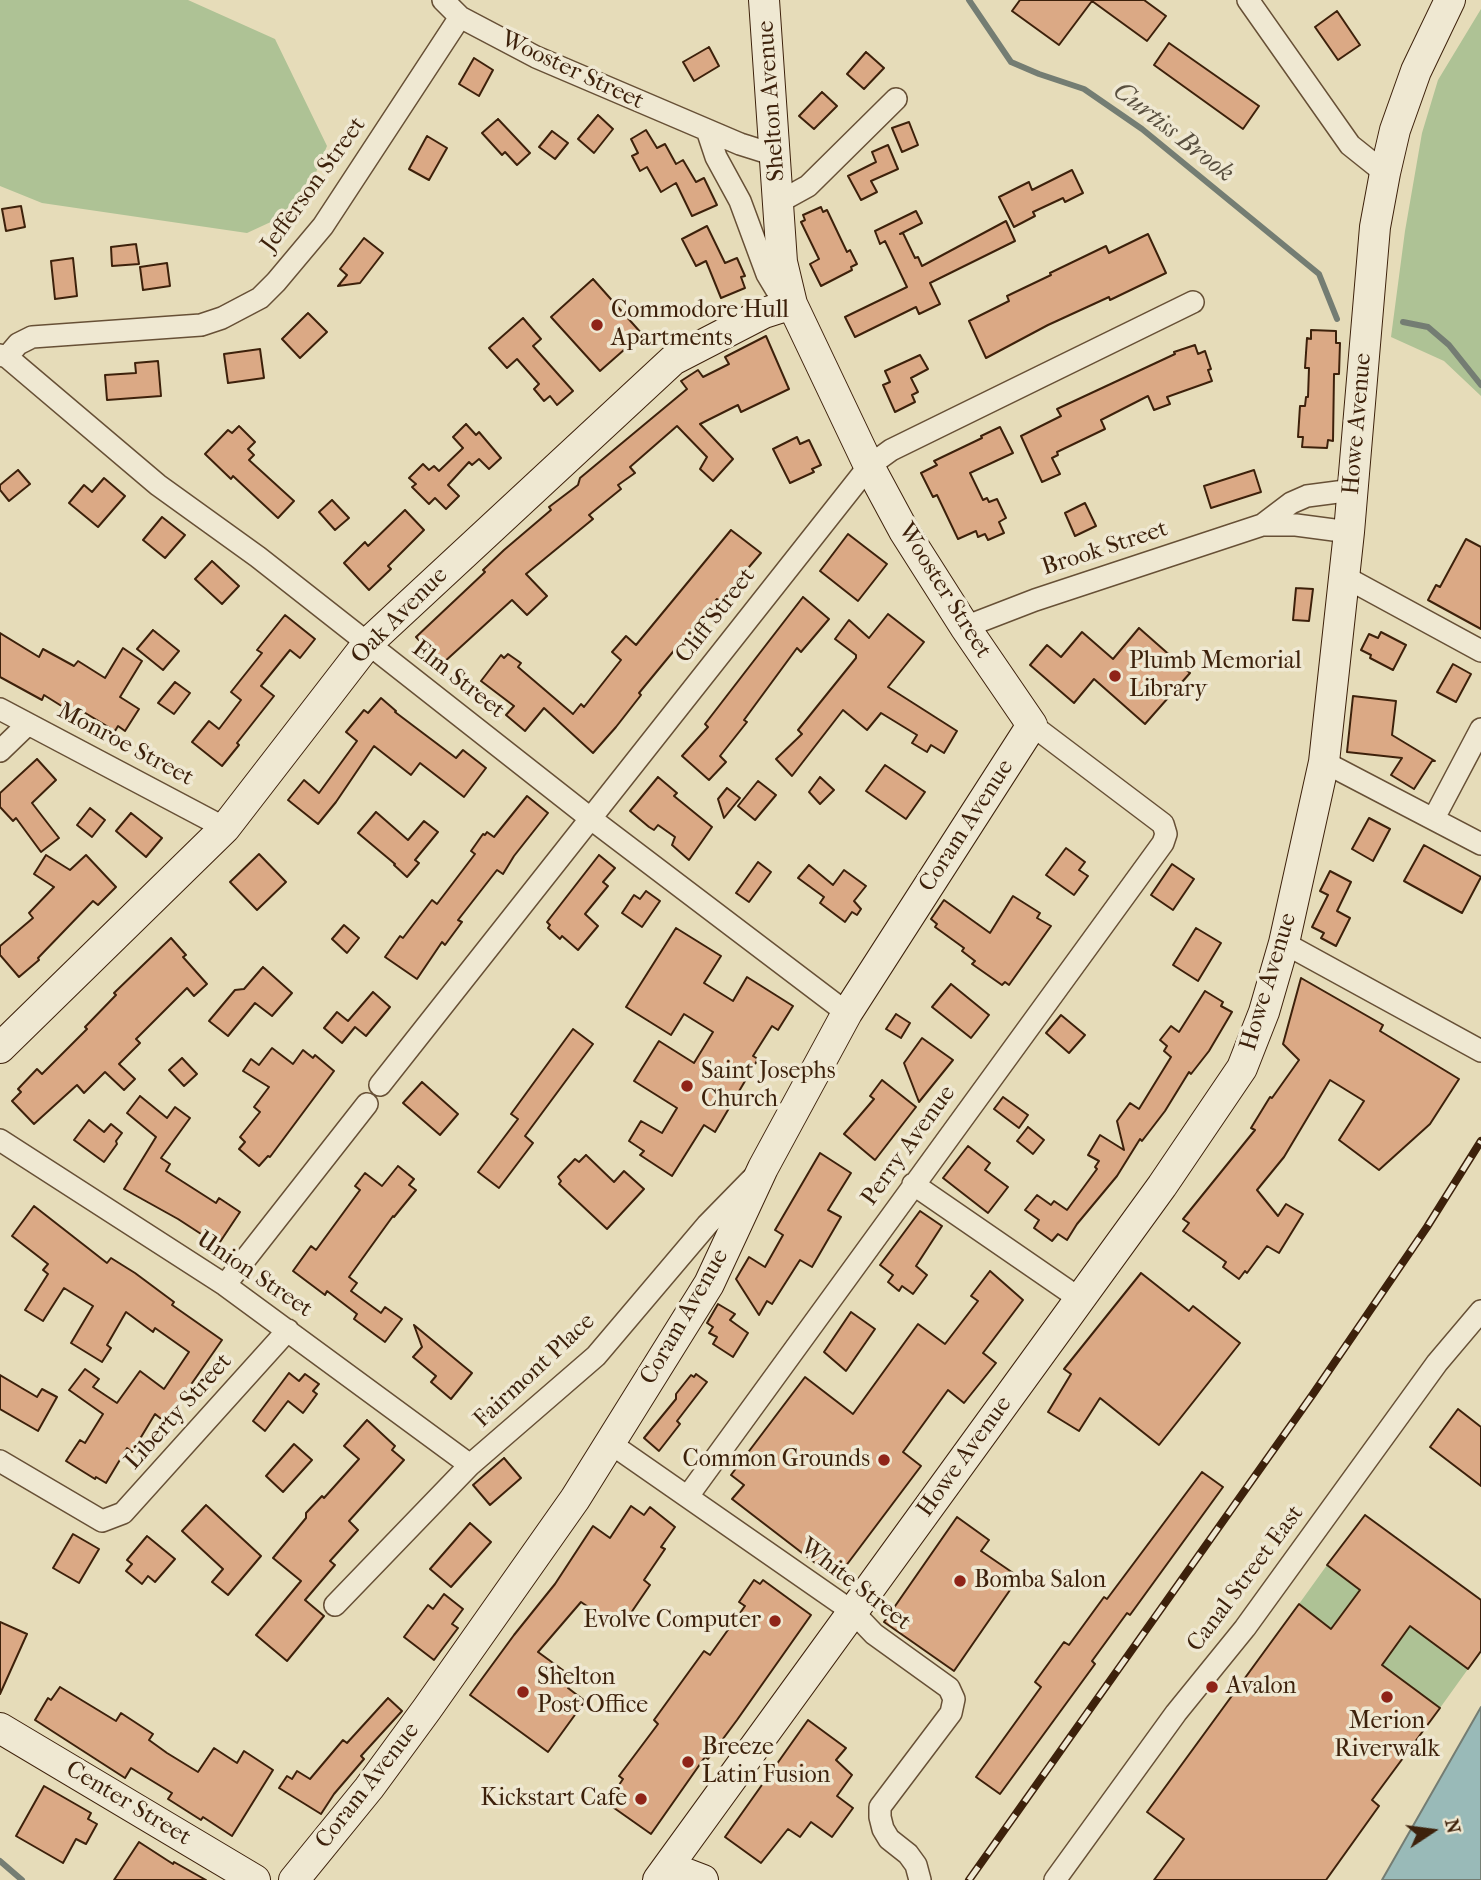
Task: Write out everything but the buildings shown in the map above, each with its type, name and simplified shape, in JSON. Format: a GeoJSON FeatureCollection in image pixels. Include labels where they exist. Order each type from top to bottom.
{"type":"FeatureCollection","features":[{"type":"Feature","properties":{"kind":"main road","name":"Shelton Avenue"},"geometry":{"type":"LineString","coordinates":[[764,0],[779,202]]}},
{"type":"Feature","properties":{"kind":"main road","name":"Howe Avenue"},"geometry":{"type":"LineString","coordinates":[[663,1873],[1080,1299],[1204,1126],[1242,1068],[1265,1012],[1284,943],[1324,762],[1345,577],[1376,227],[1385,173],[1395,130],[1416,71],[1450,0]]}},
{"type":"Feature","properties":{"kind":"main road","name":"Wooster Street"},"geometry":{"type":"LineString","coordinates":[[779,202],[782,262],[792,304],[869,466],[904,531],[1032,725]]}},
{"type":"Feature","properties":{"kind":"main road","name":"Oak Avenue"},"geometry":{"type":"LineString","coordinates":[[0,1048],[225,828],[368,643],[673,360],[764,313],[792,304]]}},
{"type":"Feature","properties":{"kind":"main road","name":"Coram Avenue"},"geometry":{"type":"LineString","coordinates":[[294,1880],[369,1788],[432,1702],[531,1564],[610,1443],[709,1284],[763,1168],[847,1013],[1032,725]]}},
{"type":"Feature","properties":{"kind":"main road","name":"Center Street"},"geometry":{"type":"LineString","coordinates":[[0,1728],[255,1880]]}},
{"type":"Feature","properties":{"kind":"main road"},"geometry":{"type":"LineString","coordinates":[[663,1873],[703,1880]]}},
{"type":"Feature","properties":{"kind":"street","name":"Wooster Street"},"geometry":{"type":"LineString","coordinates":[[443,0],[460,17],[536,57],[707,130],[775,155]]}},
{"type":"Feature","properties":{"kind":"street"},"geometry":{"type":"LineString","coordinates":[[1248,0],[1350,145],[1385,173]]}},
{"type":"Feature","properties":{"kind":"street","name":"Jefferson Street"},"geometry":{"type":"LineString","coordinates":[[4,356],[32,337],[201,325],[222,318],[260,298],[323,226],[460,17]]}},
{"type":"Feature","properties":{"kind":"street"},"geometry":{"type":"LineString","coordinates":[[779,202],[808,186],[896,99]]}},
{"type":"Feature","properties":{"kind":"street","name":"Wooster Street"},"geometry":{"type":"LineString","coordinates":[[707,130],[710,144],[740,201],[767,274],[776,289],[792,304]]}},
{"type":"Feature","properties":{"kind":"street","name":"Cliff Street"},"geometry":{"type":"LineString","coordinates":[[380,1085],[869,466],[891,450],[1193,302]]}},
{"type":"Feature","properties":{"kind":"street","name":"Elm Street"},"geometry":{"type":"LineString","coordinates":[[4,356],[158,485],[258,557],[590,818],[847,1013]]}},
{"type":"Feature","properties":{"kind":"street","name":"Brook Street"},"geometry":{"type":"LineString","coordinates":[[1262,525],[1291,503],[1307,496],[1353,490]]}},
{"type":"Feature","properties":{"kind":"street","name":"Brook Street"},"geometry":{"type":"LineString","coordinates":[[965,626],[1262,525],[1296,525],[1349,532]]}},
{"type":"Feature","properties":{"kind":"street"},"geometry":{"type":"LineString","coordinates":[[1345,577],[1481,651]]}},
{"type":"Feature","properties":{"kind":"street","name":"Monroe Street"},"geometry":{"type":"LineString","coordinates":[[0,709],[225,828]]}},
{"type":"Feature","properties":{"kind":"street"},"geometry":{"type":"LineString","coordinates":[[0,751],[28,724]]}},
{"type":"Feature","properties":{"kind":"street","name":"Wooster Street"},"geometry":{"type":"LineString","coordinates":[[1032,725],[1163,824]]}},
{"type":"Feature","properties":{"kind":"street"},"geometry":{"type":"LineString","coordinates":[[1434,818],[1481,729]]}},
{"type":"Feature","properties":{"kind":"street"},"geometry":{"type":"LineString","coordinates":[[1324,762],[1481,844]]}},
{"type":"Feature","properties":{"kind":"street","name":"Perry Avenue"},"geometry":{"type":"LineString","coordinates":[[688,1496],[1163,843],[1166,834],[1163,824]]}},
{"type":"Feature","properties":{"kind":"street"},"geometry":{"type":"LineString","coordinates":[[1284,943],[1481,1051]]}},
{"type":"Feature","properties":{"kind":"street"},"geometry":{"type":"LineString","coordinates":[[225,1285],[367,1104]]}},
{"type":"Feature","properties":{"kind":"street","name":"Union Street"},"geometry":{"type":"LineString","coordinates":[[0,1140],[225,1285],[470,1465]]}},
{"type":"Feature","properties":{"kind":"street","name":"Fairmont Place"},"geometry":{"type":"LineString","coordinates":[[335,1605],[470,1465],[596,1356],[707,1225],[763,1168]]}},
{"type":"Feature","properties":{"kind":"street"},"geometry":{"type":"LineString","coordinates":[[913,1184],[1080,1299]]}},
{"type":"Feature","properties":{"kind":"street","name":"Canal Street East"},"geometry":{"type":"LineString","coordinates":[[1055,1880],[1176,1713],[1245,1628],[1437,1363],[1481,1311]]}},
{"type":"Feature","properties":{"kind":"street","name":"Liberty Street"},"geometry":{"type":"LineString","coordinates":[[0,1461],[102,1521],[123,1513],[288,1330]]}},
{"type":"Feature","properties":{"kind":"street","name":"White Street"},"geometry":{"type":"LineString","coordinates":[[610,1443],[853,1612],[874,1634],[949,1688],[954,1699],[951,1713],[880,1807],[883,1829],[889,1839],[908,1854],[916,1865],[920,1880]]}},
{"type":"Feature","properties":{"kind":"green space"},"geometry":{"type":"Polygon","coordinates":[[[0,0],[188,0],[275,39],[327,146],[301,208],[247,233],[42,203],[0,186],[0,0]]]}},
{"type":"Feature","properties":{"kind":"green space"},"geometry":{"type":"Polygon","coordinates":[[[1481,9],[1481,396],[1444,361],[1391,337],[1422,133],[1438,80],[1481,9]]]}},
{"type":"Feature","properties":{"kind":"green space"},"geometry":{"type":"Polygon","coordinates":[[[1327,1565],[1360,1590],[1331,1629],[1299,1604],[1327,1565]]]}},
{"type":"Feature","properties":{"kind":"green space"},"geometry":{"type":"Polygon","coordinates":[[[1410,1626],[1468,1669],[1440,1708],[1382,1665],[1410,1626]]]}},
{"type":"Feature","properties":{"kind":"water"},"geometry":{"type":"Polygon","coordinates":[[[1481,1707],[1481,1880],[1382,1880],[1481,1707]]]}},
{"type":"Feature","properties":{"kind":"waterway","name":"Curtiss Brook"},"geometry":{"type":"LineString","coordinates":[[969,0],[1011,62],[1084,89],[1142,129],[1319,274],[1337,319]]}},
{"type":"Feature","properties":{"kind":"waterway","name":"Curtiss Brook"},"geometry":{"type":"LineString","coordinates":[[1403,322],[1428,327],[1449,345],[1481,385]]}},
{"type":"Feature","properties":{"kind":"waterway"},"geometry":{"type":"LineString","coordinates":[[0,1861],[22,1880]]}},
{"type":"Feature","properties":{"kind":"railway"},"geometry":{"type":"LineString","coordinates":[[969,1880],[1313,1394],[1427,1227],[1481,1141]]}},
{"type":"Feature","properties":{"kind":"place","name":"Commodore Hull Apartments"},"geometry":{"type":"Point","coordinates":[597,325]}},
{"type":"Feature","properties":{"kind":"place","name":"Plumb Memorial Library"},"geometry":{"type":"Point","coordinates":[1115,676]}},
{"type":"Feature","properties":{"kind":"place","name":"Saint Josephs Church"},"geometry":{"type":"Point","coordinates":[687,1086]}},
{"type":"Feature","properties":{"kind":"place","name":"Common Grounds"},"geometry":{"type":"Point","coordinates":[884,1460]}},
{"type":"Feature","properties":{"kind":"place","name":"Bomba Salon"},"geometry":{"type":"Point","coordinates":[960,1581]}},
{"type":"Feature","properties":{"kind":"place","name":"Evolve Computer"},"geometry":{"type":"Point","coordinates":[775,1621]}},
{"type":"Feature","properties":{"kind":"place","name":"Avalon"},"geometry":{"type":"Point","coordinates":[1212,1687]}},
{"type":"Feature","properties":{"kind":"place","name":"Shelton Post Office"},"geometry":{"type":"Point","coordinates":[523,1692]}},
{"type":"Feature","properties":{"kind":"place","name":"Merion Riverwalk"},"geometry":{"type":"Point","coordinates":[1387,1697]}},
{"type":"Feature","properties":{"kind":"place","name":"Breeze Latin Fusion"},"geometry":{"type":"Point","coordinates":[688,1762]}},
{"type":"Feature","properties":{"kind":"place","name":"Kickstart Cafe"},"geometry":{"type":"Point","coordinates":[641,1799]}}]}
